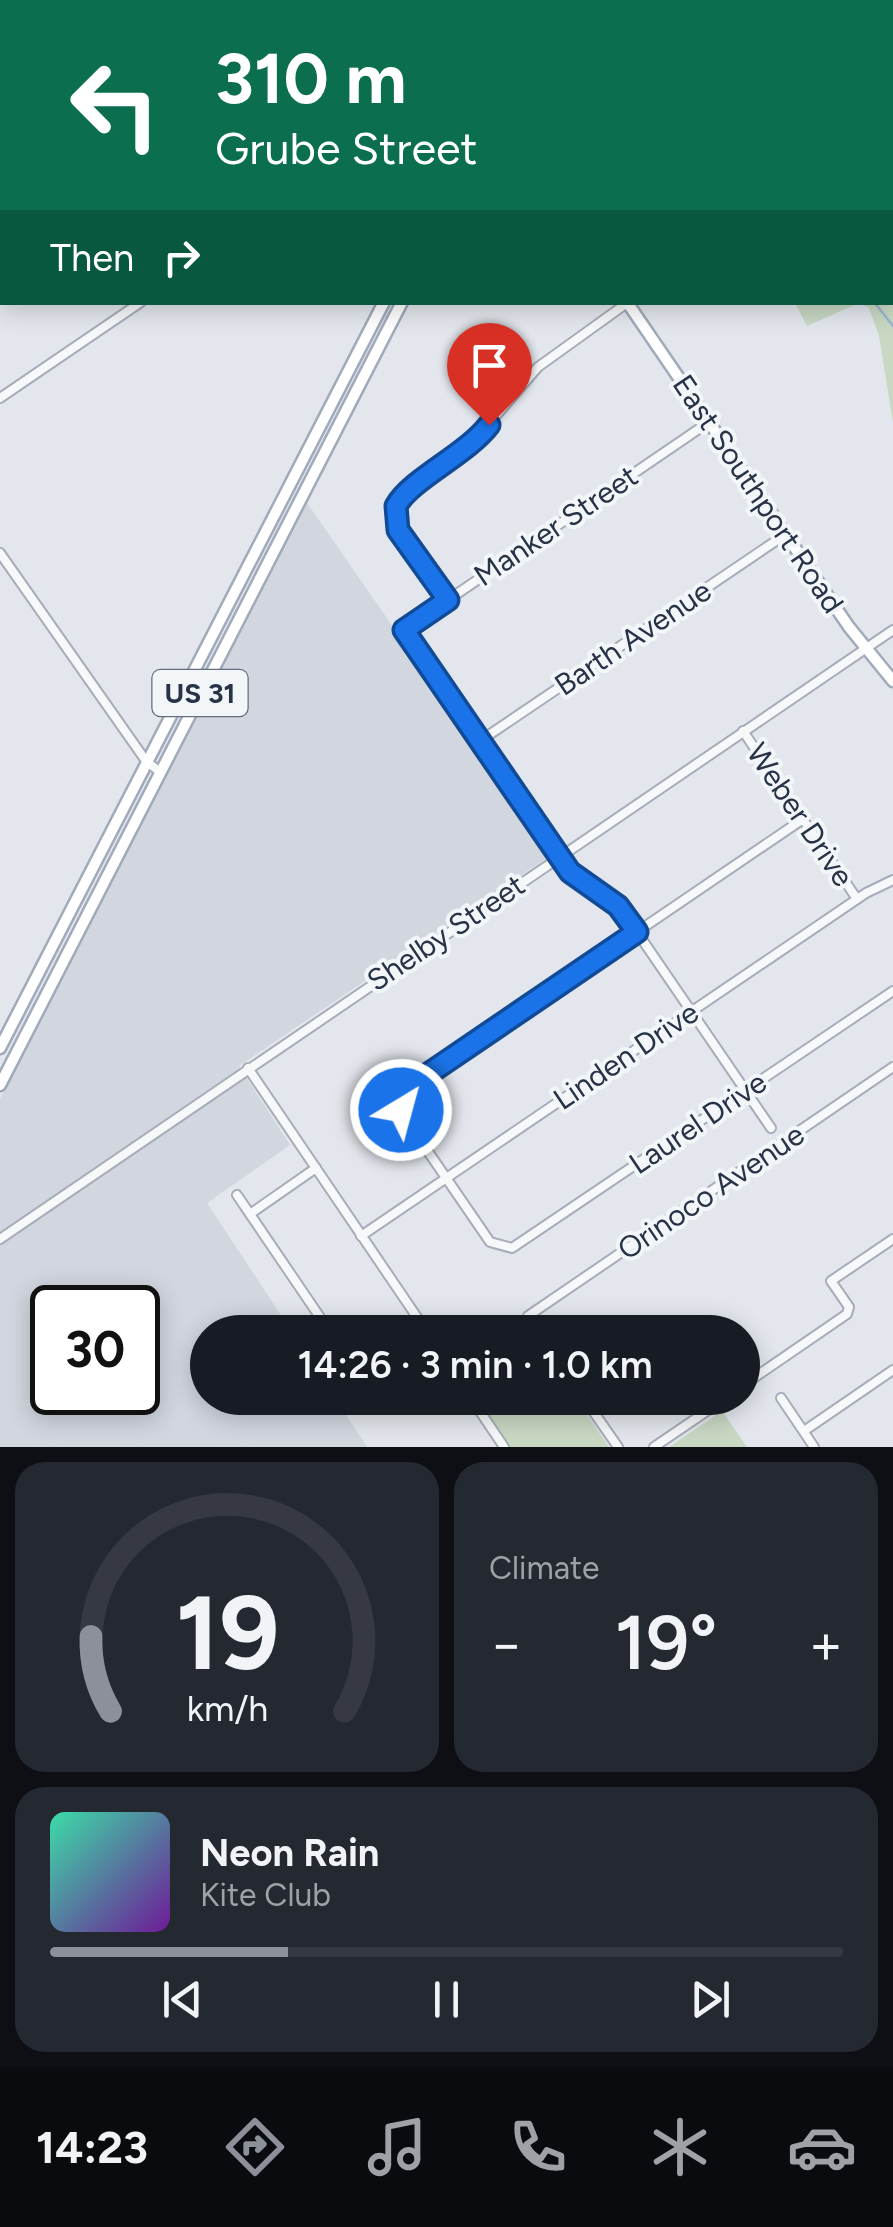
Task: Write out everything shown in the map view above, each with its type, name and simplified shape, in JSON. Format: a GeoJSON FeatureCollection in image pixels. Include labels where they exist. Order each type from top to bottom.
{"type":"FeatureCollection","features":[{"type":"Feature","properties":{"kind":"main road","name":"US 31"},"geometry":{"type":"LineString","coordinates":[[0,1048],[382,305]]}},
{"type":"Feature","properties":{"kind":"main road","name":"US 31"},"geometry":{"type":"LineString","coordinates":[[0,1086],[400,305]]}},
{"type":"Feature","properties":{"kind":"main road","name":"East Southport Road"},"geometry":{"type":"LineString","coordinates":[[628,305],[865,648],[893,681]]}},
{"type":"Feature","properties":{"kind":"street"},"geometry":{"type":"LineString","coordinates":[[0,398],[136,305]]}},
{"type":"Feature","properties":{"kind":"street"},"geometry":{"type":"LineString","coordinates":[[448,600],[398,530],[395,513],[399,501],[465,451],[538,367],[624,305]]}},
{"type":"Feature","properties":{"kind":"street","name":"Manker Street"},"geometry":{"type":"LineString","coordinates":[[480,741],[404,630],[709,422]]}},
{"type":"Feature","properties":{"kind":"street","name":"Barth Avenue"},"geometry":{"type":"LineString","coordinates":[[480,741],[786,534]]}},
{"type":"Feature","properties":{"kind":"street"},"geometry":{"type":"LineString","coordinates":[[0,553],[146,761],[160,772]]}},
{"type":"Feature","properties":{"kind":"street","name":"Shelby Street"},"geometry":{"type":"LineString","coordinates":[[0,1239],[893,630]]}},
{"type":"Feature","properties":{"kind":"street","name":"Weber Drive"},"geometry":{"type":"LineString","coordinates":[[743,731],[857,899]]}},
{"type":"Feature","properties":{"kind":"street"},"geometry":{"type":"LineString","coordinates":[[480,741],[576,879],[618,906],[771,1128]]}},
{"type":"Feature","properties":{"kind":"street"},"geometry":{"type":"LineString","coordinates":[[446,1178],[403,1115],[401,1099],[409,1087],[803,819]]}},
{"type":"Feature","properties":{"kind":"street","name":"Linden Drive"},"geometry":{"type":"LineString","coordinates":[[361,1236],[857,899],[893,880]]}},
{"type":"Feature","properties":{"kind":"street","name":"Laurel Drive"},"geometry":{"type":"LineString","coordinates":[[446,1178],[490,1242],[500,1248],[517,1246],[893,991]]}},
{"type":"Feature","properties":{"kind":"street","name":"Orinoco Avenue"},"geometry":{"type":"LineString","coordinates":[[529,1315],[893,1067]]}},
{"type":"Feature","properties":{"kind":"street"},"geometry":{"type":"LineString","coordinates":[[248,1068],[415,1315]]}},
{"type":"Feature","properties":{"kind":"street"},"geometry":{"type":"LineString","coordinates":[[250,1214],[316,1168]]}},
{"type":"Feature","properties":{"kind":"street"},"geometry":{"type":"LineString","coordinates":[[237,1195],[318,1315]]}},
{"type":"Feature","properties":{"kind":"street"},"geometry":{"type":"LineString","coordinates":[[760,1374],[847,1314],[850,1307],[831,1281],[893,1239]]}},
{"type":"Feature","properties":{"kind":"street"},"geometry":{"type":"LineString","coordinates":[[804,1431],[893,1370]]}},
{"type":"Feature","properties":{"kind":"street"},"geometry":{"type":"LineString","coordinates":[[780,1398],[814,1447]]}},
{"type":"Feature","properties":{"kind":"street"},"geometry":{"type":"LineString","coordinates":[[482,1415],[504,1447]]}},
{"type":"Feature","properties":{"kind":"street"},"geometry":{"type":"LineString","coordinates":[[596,1415],[618,1447]]}},
{"type":"Feature","properties":{"kind":"street"},"geometry":{"type":"LineString","coordinates":[[654,1447],[701,1415]]}},
{"type":"Feature","properties":{"kind":"shaded area"},"geometry":{"type":"Polygon","coordinates":[[[305,500],[551,855],[239,1066],[290,1145],[207,1203],[281,1315],[190,1315],[190,1415],[346,1415],[367,1447],[0,1447],[0,1099],[305,500]]]}},
{"type":"Feature","properties":{"kind":"green space"},"geometry":{"type":"Polygon","coordinates":[[[796,305],[854,305],[807,326],[796,305]]]}},
{"type":"Feature","properties":{"kind":"green space"},"geometry":{"type":"Polygon","coordinates":[[[863,305],[893,305],[893,423],[879,336],[869,308],[863,305]]]}},
{"type":"Feature","properties":{"kind":"green space"},"geometry":{"type":"Polygon","coordinates":[[[488,1415],[587,1415],[609,1447],[510,1447],[488,1415]]]}},
{"type":"Feature","properties":{"kind":"green space"},"geometry":{"type":"Polygon","coordinates":[[[716,1415],[725,1415],[747,1447],[669,1447],[716,1415]]]}},
{"type":"Feature","properties":{"kind":"waterway"},"geometry":{"type":"LineString","coordinates":[[876,305],[893,326]]}},
{"type":"Feature","properties":{"kind":"route"},"geometry":{"type":"LineString","coordinates":[[401,1110],[400,1103],[409,1087],[637,932],[618,906],[578,882],[570,872],[404,630],[448,600],[398,530],[396,506],[408,492],[460,456],[489,425]]}}]}
